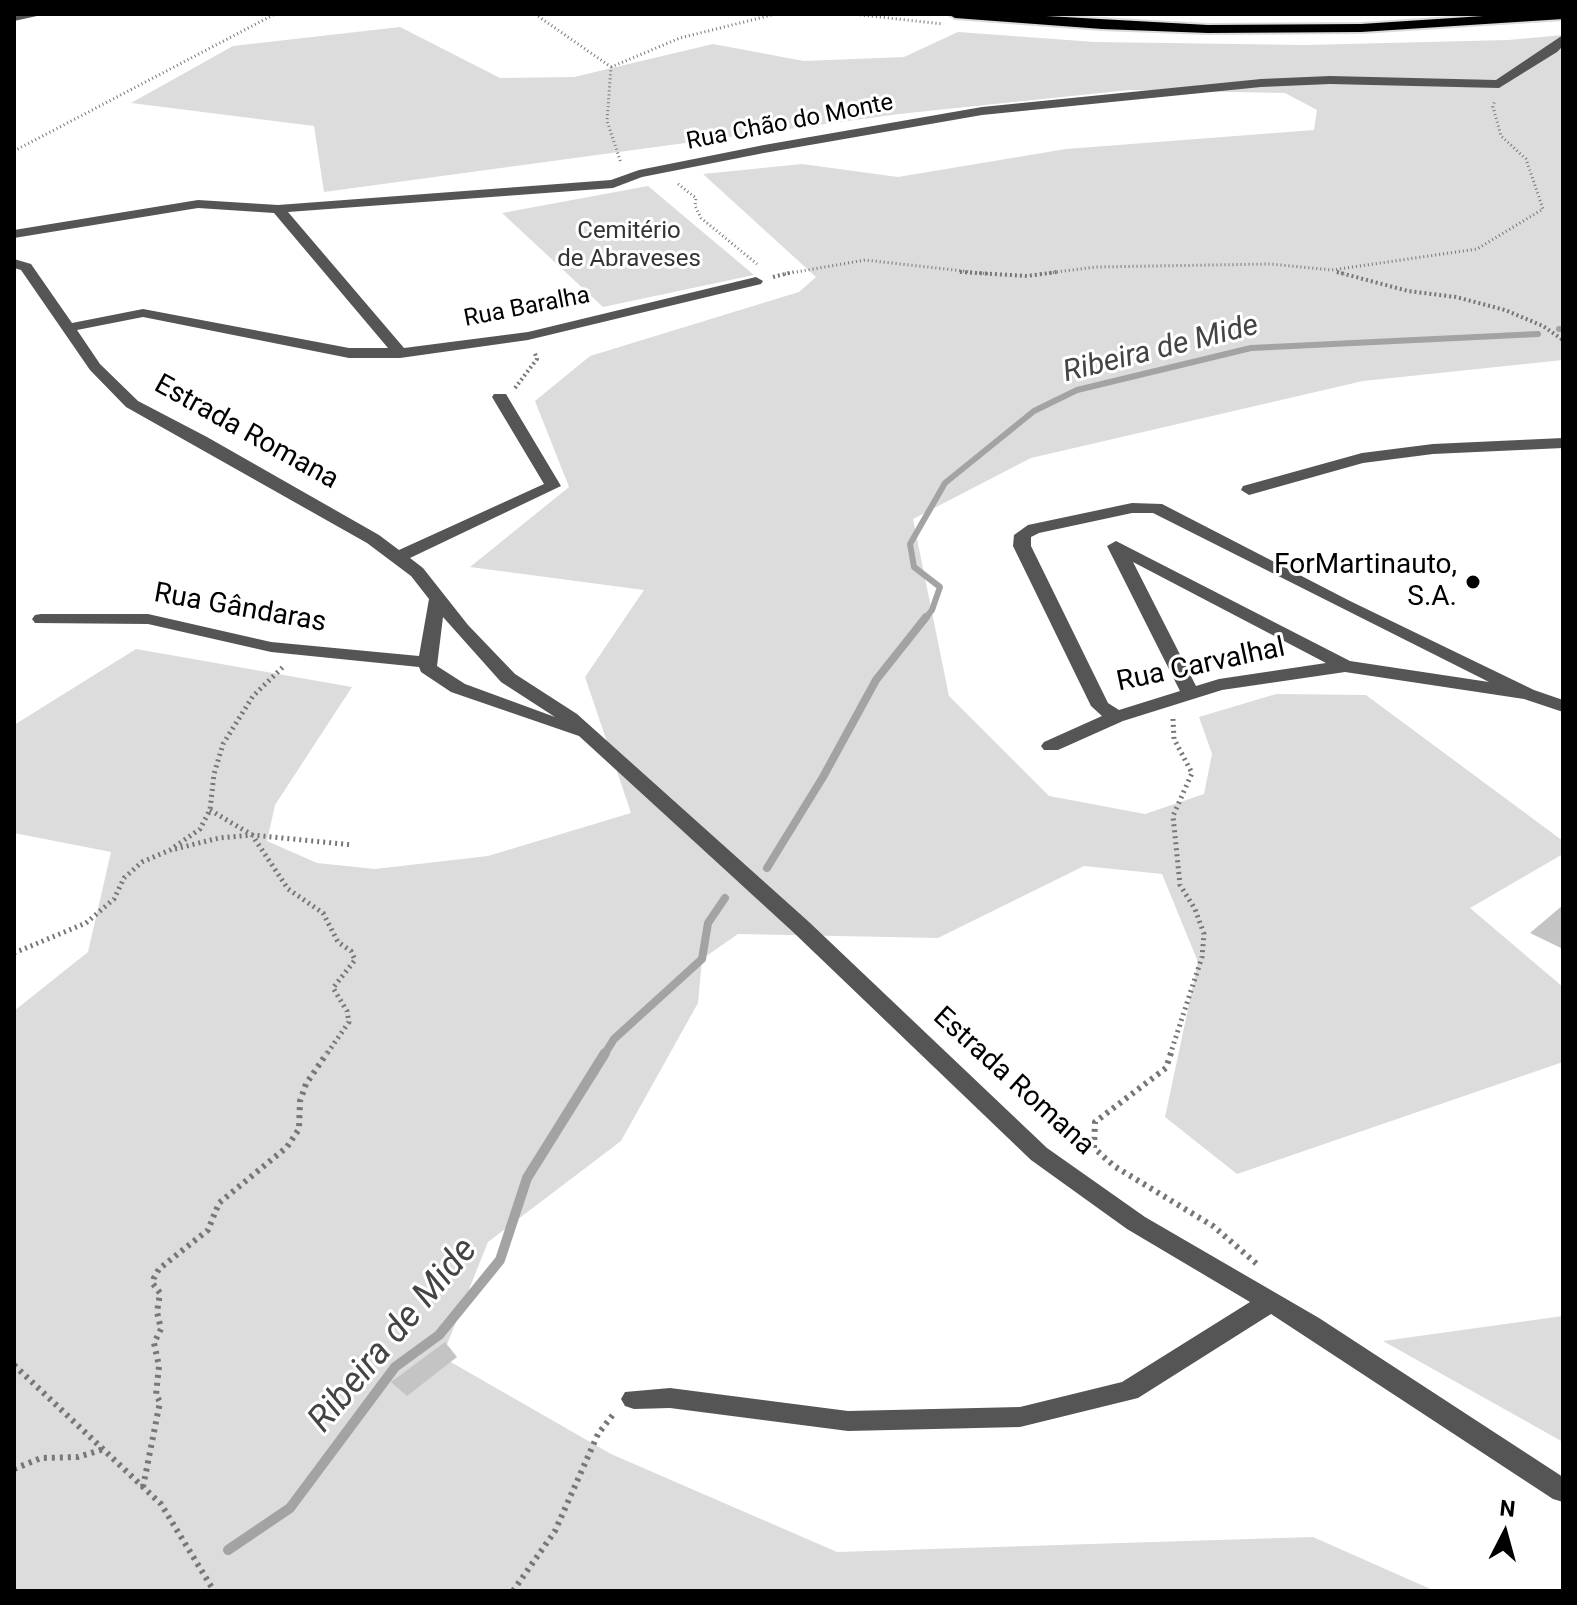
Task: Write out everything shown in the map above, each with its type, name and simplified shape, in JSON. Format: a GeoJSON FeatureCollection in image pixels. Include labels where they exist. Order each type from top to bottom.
{"type":"FeatureCollection","features":[{"type":"Feature","properties":{"kind":"highway"},"geometry":{"type":"LineString","coordinates":[[955,14],[1208,29],[1361,28],[1563,15]]}},
{"type":"Feature","properties":{"kind":"street"},"geometry":{"type":"LineString","coordinates":[[14,18],[33,14]]}},
{"type":"Feature","properties":{"kind":"street"},"geometry":{"type":"LineString","coordinates":[[1499,84],[1553,49],[1563,39]]}},
{"type":"Feature","properties":{"kind":"street","name":"Rua Chão do Monte"},"geometry":{"type":"LineString","coordinates":[[14,234],[198,204],[278,209],[601,185],[653,171],[982,111],[1261,83],[1330,80],[1499,84]]}},
{"type":"Feature","properties":{"kind":"street"},"geometry":{"type":"LineString","coordinates":[[278,209],[400,353]]}},
{"type":"Feature","properties":{"kind":"street","name":"Estrada Romana"},"geometry":{"type":"LineString","coordinates":[[14,263],[26,267],[95,367],[132,404],[321,508],[373,539],[417,572],[508,678],[554,706],[589,736],[801,927],[1039,1154],[1136,1223],[1270,1302],[1563,1491]]}},
{"type":"Feature","properties":{"kind":"street","name":"Rua Baralha"},"geometry":{"type":"LineString","coordinates":[[67,328],[143,313],[349,353],[400,353],[528,336],[759,274]]}},
{"type":"Feature","properties":{"kind":"street"},"geometry":{"type":"LineString","coordinates":[[398,557],[553,486],[500,397]]}},
{"type":"Feature","properties":{"kind":"street"},"geometry":{"type":"LineString","coordinates":[[1249,490],[1362,458],[1433,449],[1563,443]]}},
{"type":"Feature","properties":{"kind":"street","name":"Rua Carvalhal"},"geometry":{"type":"LineString","coordinates":[[1132,508],[1156,508],[1344,605],[1527,694],[1345,666],[1219,685],[1116,717],[1100,706],[1022,546],[1023,535],[1034,529],[1132,508]]}},
{"type":"Feature","properties":{"kind":"street"},"geometry":{"type":"LineString","coordinates":[[1191,694],[1116,546],[1345,666]]}},
{"type":"Feature","properties":{"kind":"street"},"geometry":{"type":"LineString","coordinates":[[428,662],[438,599]]}},
{"type":"Feature","properties":{"kind":"street","name":"Rua Gândaras"},"geometry":{"type":"LineString","coordinates":[[41,619],[148,619],[271,647],[428,662]]}},
{"type":"Feature","properties":{"kind":"street","name":"Estrada Romana"},"geometry":{"type":"LineString","coordinates":[[428,662],[428,668],[458,688],[589,736]]}},
{"type":"Feature","properties":{"kind":"street"},"geometry":{"type":"LineString","coordinates":[[1527,694],[1563,706]]}},
{"type":"Feature","properties":{"kind":"street"},"geometry":{"type":"LineString","coordinates":[[1051,746],[1116,717]]}},
{"type":"Feature","properties":{"kind":"street"},"geometry":{"type":"LineString","coordinates":[[634,1399],[670,1398],[848,1421],[1020,1417],[1129,1391],[1270,1302]]}},
{"type":"Feature","properties":{"kind":"path"},"geometry":{"type":"LineString","coordinates":[[14,151],[275,14]]}},
{"type":"Feature","properties":{"kind":"path"},"geometry":{"type":"LineString","coordinates":[[535,14],[611,67]]}},
{"type":"Feature","properties":{"kind":"path"},"geometry":{"type":"LineString","coordinates":[[611,67],[680,38],[776,14]]}},
{"type":"Feature","properties":{"kind":"path"},"geometry":{"type":"LineString","coordinates":[[611,67],[607,121],[626,179]]}},
{"type":"Feature","properties":{"kind":"path"},"geometry":{"type":"LineString","coordinates":[[1332,270],[1477,249],[1543,209],[1526,159],[1501,136],[1493,107],[1499,84]]}},
{"type":"Feature","properties":{"kind":"path"},"geometry":{"type":"LineString","coordinates":[[653,171],[666,182],[679,184],[696,198],[695,206],[701,218],[759,274],[865,260],[967,273],[1027,276],[1096,267],[1270,264],[1332,270],[1408,291],[1456,297],[1505,310],[1543,326],[1563,340]]}},
{"type":"Feature","properties":{"kind":"path"},"geometry":{"type":"LineString","coordinates":[[500,397],[520,385],[537,359],[528,336]]}},
{"type":"Feature","properties":{"kind":"path"},"geometry":{"type":"LineString","coordinates":[[170,850],[200,829],[210,810],[214,774],[223,744],[253,696],[297,649]]}},
{"type":"Feature","properties":{"kind":"path"},"geometry":{"type":"LineString","coordinates":[[1167,700],[1173,710],[1174,739],[1192,773],[1173,816],[1180,885],[1195,909],[1204,934],[1202,957],[1166,1068],[1095,1122],[1094,1148],[1114,1166],[1182,1206],[1239,1246],[1263,1269],[1270,1302]]}},
{"type":"Feature","properties":{"kind":"path"},"geometry":{"type":"LineString","coordinates":[[143,1487],[160,1402],[156,1395],[159,1366],[154,1343],[161,1329],[157,1312],[160,1293],[153,1284],[154,1278],[159,1269],[208,1230],[219,1203],[287,1147],[299,1129],[300,1101],[306,1084],[349,1022],[347,1011],[333,988],[355,960],[351,951],[338,942],[323,913],[288,889],[252,835],[210,810]]}},
{"type":"Feature","properties":{"kind":"path"},"geometry":{"type":"LineString","coordinates":[[14,953],[86,923],[114,899],[124,878],[142,862],[170,850],[219,838],[252,835],[353,845]]}},
{"type":"Feature","properties":{"kind":"path"},"geometry":{"type":"LineString","coordinates":[[14,1365],[161,1504],[214,1591]]}},
{"type":"Feature","properties":{"kind":"path"},"geometry":{"type":"LineString","coordinates":[[513,1591],[555,1531],[598,1434],[615,1412],[634,1399]]}},
{"type":"Feature","properties":{"kind":"path"},"geometry":{"type":"LineString","coordinates":[[14,1469],[41,1458],[78,1457],[104,1449]]}},
{"type":"Feature","properties":{"kind":"green space"},"geometry":{"type":"Polygon","coordinates":[[[400,27],[500,78],[574,77],[713,44],[804,61],[904,57],[958,32],[1095,42],[1306,45],[1508,40],[1563,35],[1563,360],[1363,381],[1031,458],[913,519],[949,696],[1049,796],[1145,814],[1204,794],[1212,754],[1199,717],[1276,694],[1366,695],[1563,841],[1563,854],[1470,908],[1563,987],[1563,1062],[1237,1174],[1165,1117],[1198,962],[1162,874],[1084,866],[938,938],[738,934],[702,959],[698,1003],[621,1141],[488,1242],[442,1357],[611,1454],[837,1552],[1313,1537],[1435,1591],[14,1591],[14,1011],[88,952],[111,852],[14,833],[14,725],[136,649],[352,687],[275,805],[267,841],[317,863],[375,869],[488,856],[631,813],[585,677],[644,590],[470,567],[569,487],[535,401],[590,356],[799,292],[816,277],[703,174],[802,164],[898,177],[1066,149],[1314,130],[1317,110],[1285,93],[1129,90],[899,114],[324,192],[314,126],[131,103],[233,46],[400,27]]]}},
{"type":"Feature","properties":{"kind":"green space","name":"Cemitério de Abraveses"},"geometry":{"type":"Polygon","coordinates":[[[648,186],[754,275],[603,307],[502,213],[648,186]]]}},
{"type":"Feature","properties":{"kind":"green space"},"geometry":{"type":"Polygon","coordinates":[[[1563,1316],[1563,1442],[1383,1341],[1563,1316]]]}},
{"type":"Feature","properties":{"kind":"building"},"geometry":{"type":"Polygon","coordinates":[[[1563,905],[1563,949],[1530,933],[1563,905]]]}},
{"type":"Feature","properties":{"kind":"building"},"geometry":{"type":"Polygon","coordinates":[[[445,1342],[457,1357],[407,1396],[391,1382],[445,1342]]]}},
{"type":"Feature","properties":{"kind":"waterway","name":"Ribeira de Mide"},"geometry":{"type":"LineString","coordinates":[[925,619],[932,610],[940,587],[914,567],[910,544],[945,483],[1034,411],[1077,390],[1251,348],[1538,334]]}},
{"type":"Feature","properties":{"kind":"waterway","name":"Ribeira de Mide"},"geometry":{"type":"LineString","coordinates":[[767,868],[823,777],[876,680],[926,617]]}},
{"type":"Feature","properties":{"kind":"waterway","name":"Ribeira de Mide"},"geometry":{"type":"LineString","coordinates":[[604,1055],[614,1039],[702,959],[708,923],[725,898]]}},
{"type":"Feature","properties":{"kind":"waterway","name":"Ribeira de Mide"},"geometry":{"type":"LineString","coordinates":[[228,1550],[290,1508],[395,1367],[439,1335],[500,1260],[527,1178],[605,1053]]}},
{"type":"Feature","properties":{"kind":"place","name":"ForMartinauto, S.A."},"geometry":{"type":"Point","coordinates":[1473,582]}}]}
